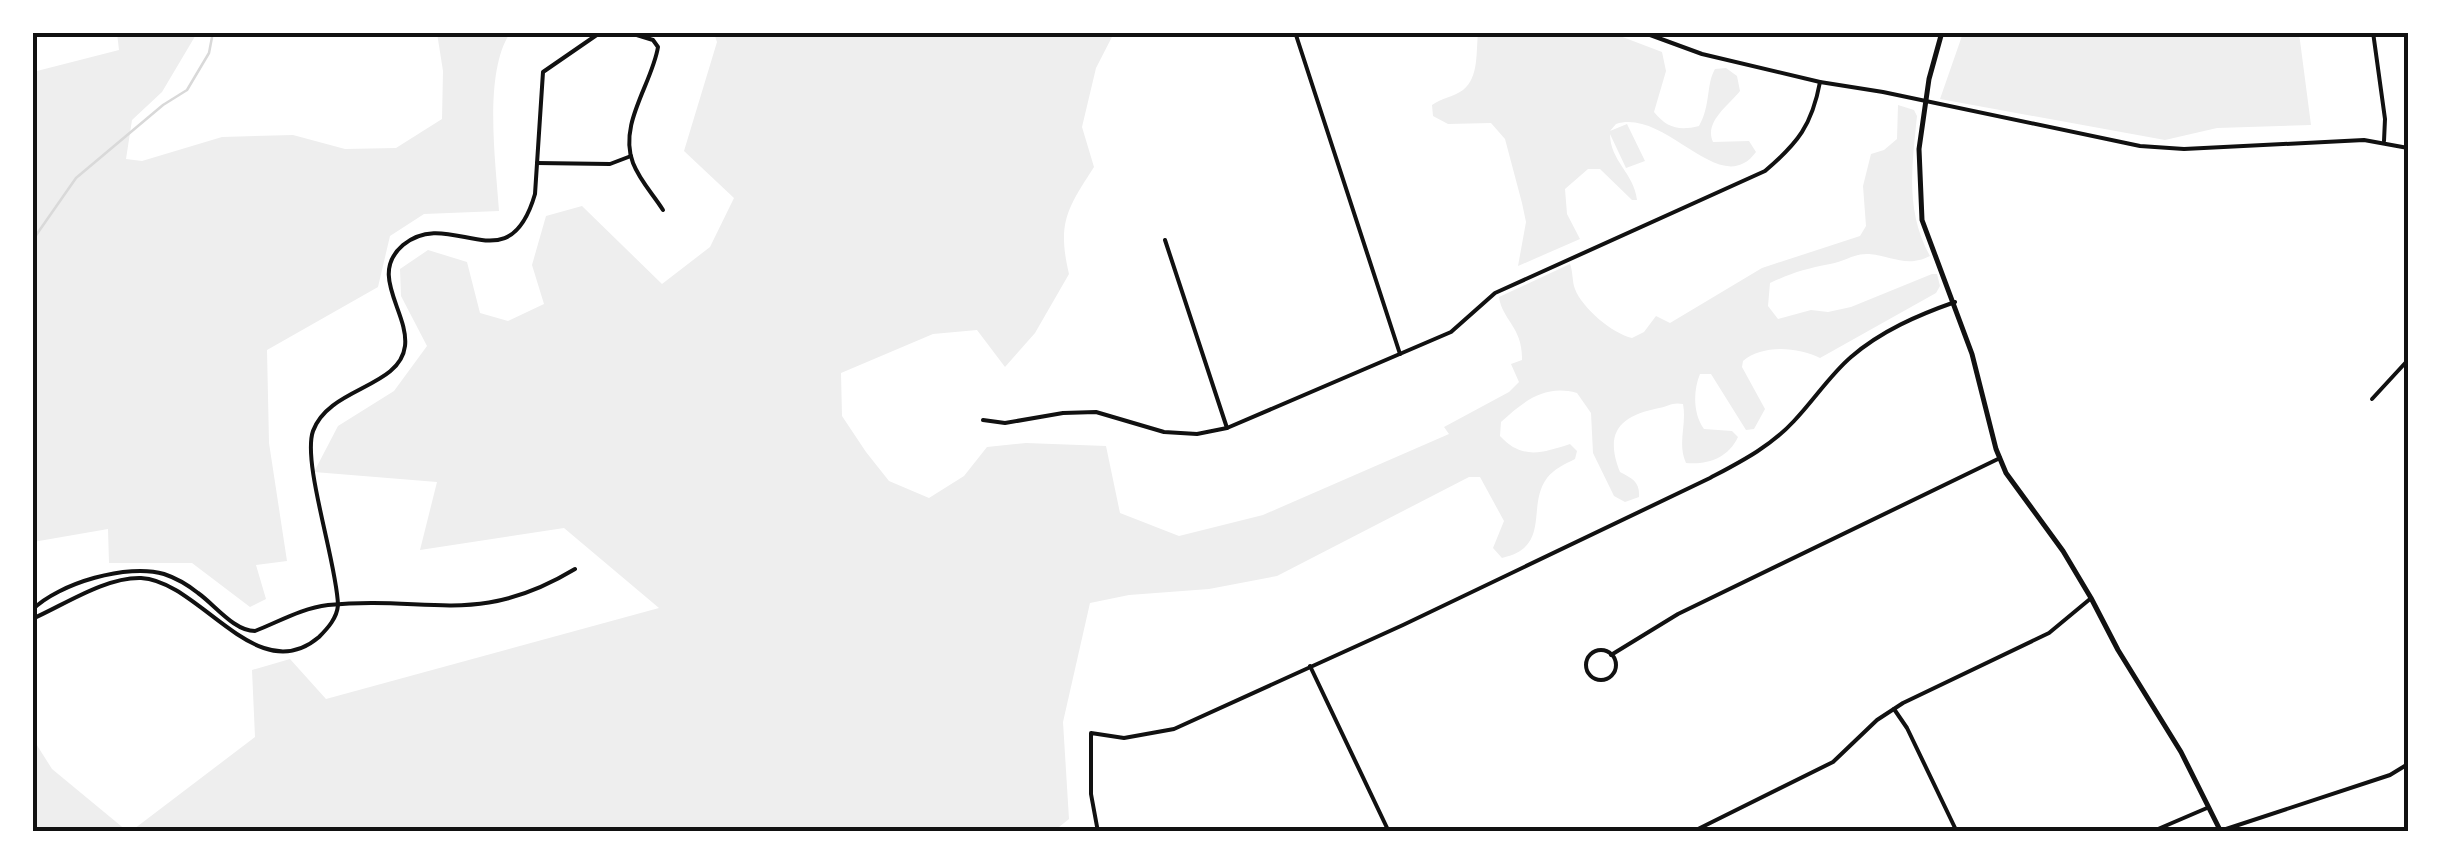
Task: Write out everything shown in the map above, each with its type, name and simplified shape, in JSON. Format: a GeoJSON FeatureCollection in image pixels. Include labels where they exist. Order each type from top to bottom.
{"type":"FeatureCollection","features":[{"type":"Feature","properties":{"kind":"street"},"geometry":{"type":"LineString","coordinates":[[32,619],[124,579],[140,578],[156,580],[179,592],[269,650],[286,651],[316,639],[338,615],[338,605],[312,462],[312,433],[321,416],[339,400],[398,365],[406,343],[390,289],[390,267],[403,246],[422,236],[445,234],[492,242],[518,230],[530,212],[535,194],[543,72],[601,32]]}},
{"type":"Feature","properties":{"kind":"street"},"geometry":{"type":"LineString","coordinates":[[627,32],[653,40],[658,47],[632,124],[630,156],[663,210]]}},
{"type":"Feature","properties":{"kind":"street"},"geometry":{"type":"LineString","coordinates":[[1295,32],[1400,354]]}},
{"type":"Feature","properties":{"kind":"street"},"geometry":{"type":"LineString","coordinates":[[1642,32],[1702,54],[1820,82],[2161,149],[2384,142],[2408,148]]}},
{"type":"Feature","properties":{"kind":"street"},"geometry":{"type":"LineString","coordinates":[[1942,32],[1926,102],[1919,166],[1922,220],[1955,302],[2000,458],[2006,473],[2063,551],[2091,598],[2181,752],[2221,831],[2390,775],[2408,764]]}},
{"type":"Feature","properties":{"kind":"street"},"geometry":{"type":"LineString","coordinates":[[2373,32],[2384,142]]}},
{"type":"Feature","properties":{"kind":"street"},"geometry":{"type":"LineString","coordinates":[[983,420],[1005,423],[1096,412],[1180,434],[1227,428],[1451,332],[1495,293],[1764,171],[1796,142],[1810,123],[1820,82]]}},
{"type":"Feature","properties":{"kind":"street"},"geometry":{"type":"LineString","coordinates":[[537,163],[610,164],[630,156]]}},
{"type":"Feature","properties":{"kind":"street"},"geometry":{"type":"LineString","coordinates":[[1165,240],[1227,428]]}},
{"type":"Feature","properties":{"kind":"street"},"geometry":{"type":"LineString","coordinates":[[1098,832],[1091,801],[1091,734],[1124,738],[1174,729],[1753,456],[1793,423],[1851,357],[1894,328],[1955,302]]}},
{"type":"Feature","properties":{"kind":"street"},"geometry":{"type":"LineString","coordinates":[[2372,399],[2408,360]]}},
{"type":"Feature","properties":{"kind":"street"},"geometry":{"type":"LineString","coordinates":[[1611,655],[1678,614],[2000,458]]}},
{"type":"Feature","properties":{"kind":"street"},"geometry":{"type":"LineString","coordinates":[[32,610],[76,585],[106,575],[139,571],[176,578],[248,631],[304,611],[338,605],[488,605],[517,598],[576,569]]}},
{"type":"Feature","properties":{"kind":"street"},"geometry":{"type":"LineString","coordinates":[[1692,832],[1833,762],[1894,709],[2048,633],[2091,598]]}},
{"type":"Feature","properties":{"kind":"street"},"geometry":{"type":"LineString","coordinates":[[1603,651],[1611,655],[1615,668],[1611,676],[1598,680],[1590,676],[1586,667],[1590,655],[1603,651]]}},
{"type":"Feature","properties":{"kind":"street"},"geometry":{"type":"LineString","coordinates":[[1310,666],[1389,832]]}},
{"type":"Feature","properties":{"kind":"street"},"geometry":{"type":"LineString","coordinates":[[1894,709],[1957,832]]}},
{"type":"Feature","properties":{"kind":"street"},"geometry":{"type":"LineString","coordinates":[[2152,832],[2208,808]]}},
{"type":"Feature","properties":{"kind":"shaded area"},"geometry":{"type":"Polygon","coordinates":[[[117,33],[197,33],[162,92],[132,120],[126,159],[142,161],[222,137],[293,135],[345,149],[396,148],[442,119],[443,71],[437,33],[510,33],[496,71],[494,95],[499,211],[424,214],[390,236],[378,287],[267,350],[269,443],[287,561],[256,565],[266,599],[250,607],[192,563],[109,563],[108,529],[33,542],[33,72],[119,50],[117,33]]]}},
{"type":"Feature","properties":{"kind":"shaded area"},"geometry":{"type":"Polygon","coordinates":[[[714,33],[1114,33],[1096,68],[1082,127],[1094,167],[1067,217],[1064,242],[1069,274],[1035,333],[1005,367],[977,330],[933,334],[841,373],[842,416],[866,452],[889,481],[929,498],[964,476],[987,447],[1026,443],[1106,446],[1120,513],[1179,536],[1263,515],[1449,434],[1444,427],[1509,392],[1519,382],[1511,364],[1522,360],[1521,349],[1499,297],[1570,264],[1575,289],[1584,304],[1607,326],[1632,338],[1644,332],[1656,316],[1670,323],[1762,268],[1860,236],[1866,226],[1863,186],[1871,154],[1884,150],[1897,139],[1898,105],[1914,110],[1917,116],[1912,170],[1914,205],[1930,256],[1906,261],[1864,254],[1800,271],[1770,283],[1768,306],[1778,319],[1811,310],[1828,312],[1851,307],[1932,274],[1937,274],[1940,286],[1936,293],[1820,358],[1781,349],[1760,352],[1743,361],[1742,367],[1765,409],[1754,429],[1746,430],[1711,374],[1700,374],[1695,402],[1700,423],[1704,429],[1732,431],[1738,437],[1716,459],[1686,463],[1682,448],[1683,404],[1645,411],[1625,421],[1615,436],[1615,458],[1620,472],[1637,484],[1639,497],[1625,502],[1614,496],[1593,453],[1591,413],[1577,393],[1555,391],[1527,401],[1501,422],[1500,436],[1508,444],[1524,451],[1541,452],[1570,444],[1577,451],[1575,459],[1547,478],[1538,501],[1533,535],[1517,553],[1502,558],[1493,548],[1504,521],[1480,477],[1469,477],[1277,576],[1209,589],[1129,595],[1090,603],[1063,722],[1069,819],[1054,831],[130,832],[255,737],[252,670],[290,659],[326,699],[659,608],[564,528],[420,550],[437,482],[314,472],[338,426],[394,391],[427,346],[401,296],[400,269],[428,250],[467,262],[480,313],[508,321],[544,304],[532,265],[546,216],[582,206],[662,284],[710,247],[734,198],[684,151],[717,42],[714,33]]]}},
{"type":"Feature","properties":{"kind":"shaded area"},"geometry":{"type":"Polygon","coordinates":[[[1478,33],[1612,33],[1662,52],[1666,71],[1654,112],[1664,122],[1679,128],[1699,126],[1712,75],[1715,69],[1726,68],[1737,76],[1740,91],[1714,121],[1713,142],[1749,141],[1756,152],[1742,164],[1726,166],[1654,129],[1635,123],[1616,124],[1610,131],[1627,124],[1645,161],[1626,168],[1610,134],[1614,152],[1632,182],[1637,200],[1632,200],[1600,169],[1588,169],[1565,189],[1567,214],[1580,239],[1518,266],[1526,222],[1505,139],[1491,123],[1448,124],[1433,116],[1432,105],[1459,92],[1472,79],[1478,33]]]}},
{"type":"Feature","properties":{"kind":"shaded area"},"geometry":{"type":"Polygon","coordinates":[[[1963,33],[2299,33],[2311,125],[2217,128],[2165,140],[1940,99],[1963,33]]]}},
{"type":"Feature","properties":{"kind":"shaded area"},"geometry":{"type":"Polygon","coordinates":[[[33,739],[52,769],[127,831],[33,831],[33,739]]]}},
{"type":"Feature","properties":{"kind":"waterway"},"geometry":{"type":"LineString","coordinates":[[32,241],[76,178],[163,105],[187,90],[209,53],[213,32]]}},
{"type":"Feature","properties":{"kind":"waterway"},"geometry":{"type":"LineString","coordinates":[[32,826],[35,832]]}}]}
